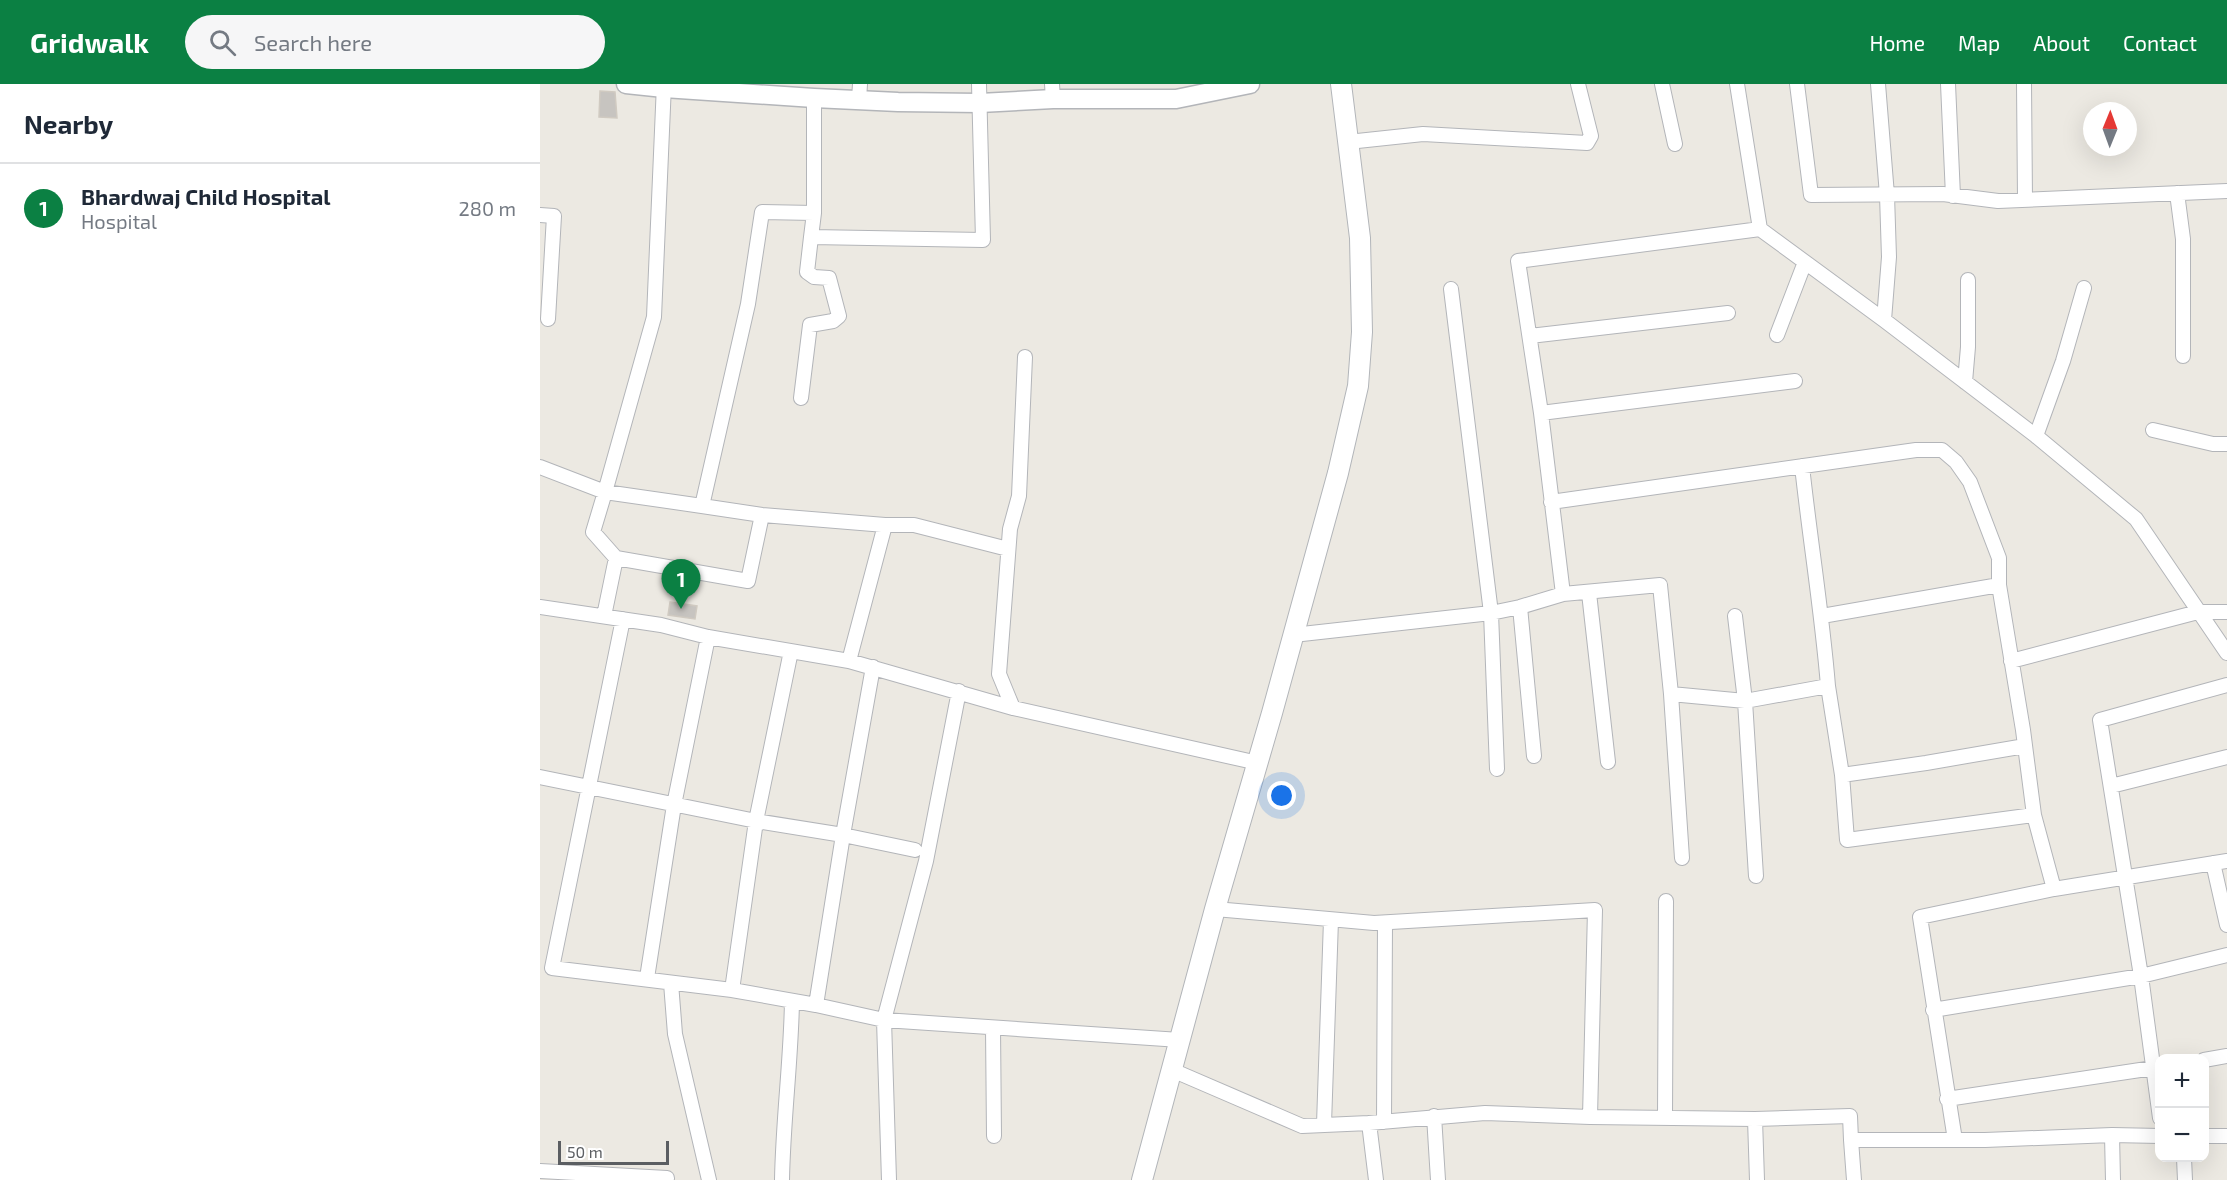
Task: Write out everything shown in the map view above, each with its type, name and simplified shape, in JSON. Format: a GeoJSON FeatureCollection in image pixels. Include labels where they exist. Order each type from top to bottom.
{"type":"FeatureCollection","features":[{"type":"Feature","properties":{"kind":"main road"},"geometry":{"type":"LineString","coordinates":[[1142,1180],[1215,909],[1338,473],[1358,386],[1362,332],[1360,238],[1341,84]]}},
{"type":"Feature","properties":{"kind":"street"},"geometry":{"type":"LineString","coordinates":[[626,84],[743,88],[814,98],[859,92],[898,102],[980,103],[1052,92],[1176,99],[1250,84]]}},
{"type":"Feature","properties":{"kind":"street"},"geometry":{"type":"LineString","coordinates":[[812,237],[983,240],[979,84]]}},
{"type":"Feature","properties":{"kind":"street"},"geometry":{"type":"LineString","coordinates":[[1348,142],[1423,134],[1587,143],[1591,136],[1578,84]]}},
{"type":"Feature","properties":{"kind":"street"},"geometry":{"type":"LineString","coordinates":[[1662,84],[1675,144]]}},
{"type":"Feature","properties":{"kind":"street"},"geometry":{"type":"LineString","coordinates":[[1737,84],[1760,229]]}},
{"type":"Feature","properties":{"kind":"street"},"geometry":{"type":"LineString","coordinates":[[1797,84],[1811,195],[1953,196],[1998,201],[2227,191]]}},
{"type":"Feature","properties":{"kind":"street"},"geometry":{"type":"LineString","coordinates":[[1878,84],[1887,195],[1889,256],[1884,320]]}},
{"type":"Feature","properties":{"kind":"street"},"geometry":{"type":"LineString","coordinates":[[1948,84],[1953,196]]}},
{"type":"Feature","properties":{"kind":"street"},"geometry":{"type":"LineString","coordinates":[[2024,84],[2025,199]]}},
{"type":"Feature","properties":{"kind":"street"},"geometry":{"type":"LineString","coordinates":[[664,86],[654,316],[593,532],[616,558],[748,581],[762,515]]}},
{"type":"Feature","properties":{"kind":"street"},"geometry":{"type":"LineString","coordinates":[[801,398],[810,325],[833,321],[839,316],[829,278],[814,277],[807,272],[814,213],[814,98]]}},
{"type":"Feature","properties":{"kind":"street"},"geometry":{"type":"LineString","coordinates":[[2177,193],[2183,239],[2183,356]]}},
{"type":"Feature","properties":{"kind":"street"},"geometry":{"type":"LineString","coordinates":[[702,506],[748,304],[762,212],[814,213]]}},
{"type":"Feature","properties":{"kind":"street"},"geometry":{"type":"LineString","coordinates":[[540,215],[554,216],[548,319]]}},
{"type":"Feature","properties":{"kind":"street"},"geometry":{"type":"LineString","coordinates":[[1563,594],[1541,413],[1518,261],[1760,229],[2036,436],[2136,519],[2227,653]]}},
{"type":"Feature","properties":{"kind":"street"},"geometry":{"type":"LineString","coordinates":[[1776,335],[1805,262]]}},
{"type":"Feature","properties":{"kind":"street"},"geometry":{"type":"LineString","coordinates":[[1965,382],[1968,347],[1968,280]]}},
{"type":"Feature","properties":{"kind":"street"},"geometry":{"type":"LineString","coordinates":[[2036,436],[2063,361],[2084,288]]}},
{"type":"Feature","properties":{"kind":"street"},"geometry":{"type":"LineString","coordinates":[[1451,289],[1491,612],[1497,770]]}},
{"type":"Feature","properties":{"kind":"street"},"geometry":{"type":"LineString","coordinates":[[1530,336],[1728,313]]}},
{"type":"Feature","properties":{"kind":"street"},"geometry":{"type":"LineString","coordinates":[[1013,708],[999,674],[1010,529],[1019,496],[1025,357]]}},
{"type":"Feature","properties":{"kind":"street"},"geometry":{"type":"LineString","coordinates":[[1541,413],[1795,381]]}},
{"type":"Feature","properties":{"kind":"street"},"geometry":{"type":"LineString","coordinates":[[2153,430],[2213,444],[2227,444]]}},
{"type":"Feature","properties":{"kind":"street"},"geometry":{"type":"LineString","coordinates":[[1551,502],[1916,450],[1942,450],[1956,462],[1970,482],[1999,558],[1999,585],[2034,815],[2054,889]]}},
{"type":"Feature","properties":{"kind":"street"},"geometry":{"type":"LineString","coordinates":[[1802,466],[1812,556],[1822,616],[1828,686],[1842,775],[1847,840],[2034,815]]}},
{"type":"Feature","properties":{"kind":"street"},"geometry":{"type":"LineString","coordinates":[[540,467],[605,492],[762,515],[885,525],[914,525],[1008,549]]}},
{"type":"Feature","properties":{"kind":"street"},"geometry":{"type":"LineString","coordinates":[[849,661],[885,525]]}},
{"type":"Feature","properties":{"kind":"street"},"geometry":{"type":"LineString","coordinates":[[604,616],[616,558]]}},
{"type":"Feature","properties":{"kind":"street"},"geometry":{"type":"LineString","coordinates":[[1293,636],[1491,612],[1520,607],[1563,594],[1660,585],[1671,694],[1682,858]]}},
{"type":"Feature","properties":{"kind":"street"},"geometry":{"type":"LineString","coordinates":[[1822,616],[1999,585]]}},
{"type":"Feature","properties":{"kind":"street"},"geometry":{"type":"LineString","coordinates":[[1589,593],[1608,762]]}},
{"type":"Feature","properties":{"kind":"street"},"geometry":{"type":"LineString","coordinates":[[540,607],[623,619],[708,637],[849,661],[1013,708],[1258,763]]}},
{"type":"Feature","properties":{"kind":"street"},"geometry":{"type":"LineString","coordinates":[[1520,607],[1534,756]]}},
{"type":"Feature","properties":{"kind":"street"},"geometry":{"type":"LineString","coordinates":[[2011,661],[2199,612],[2227,612]]}},
{"type":"Feature","properties":{"kind":"street"},"geometry":{"type":"LineString","coordinates":[[1735,616],[1744,701],[1756,876]]}},
{"type":"Feature","properties":{"kind":"street"},"geometry":{"type":"LineString","coordinates":[[623,619],[552,968],[732,990],[792,1000],[884,1020],[1180,1040]]}},
{"type":"Feature","properties":{"kind":"street"},"geometry":{"type":"LineString","coordinates":[[647,978],[674,804],[708,637]]}},
{"type":"Feature","properties":{"kind":"street"},"geometry":{"type":"LineString","coordinates":[[732,990],[756,821],[791,651]]}},
{"type":"Feature","properties":{"kind":"street"},"geometry":{"type":"LineString","coordinates":[[816,1005],[873,667]]}},
{"type":"Feature","properties":{"kind":"street"},"geometry":{"type":"LineString","coordinates":[[2155,1056],[2100,720],[2227,685]]}},
{"type":"Feature","properties":{"kind":"street"},"geometry":{"type":"LineString","coordinates":[[1671,694],[1744,701],[1828,686]]}},
{"type":"Feature","properties":{"kind":"street"},"geometry":{"type":"LineString","coordinates":[[889,1180],[884,1020],[926,861],[959,691]]}},
{"type":"Feature","properties":{"kind":"street"},"geometry":{"type":"LineString","coordinates":[[1842,775],[2025,746]]}},
{"type":"Feature","properties":{"kind":"street"},"geometry":{"type":"LineString","coordinates":[[2111,786],[2227,757]]}},
{"type":"Feature","properties":{"kind":"street"},"geometry":{"type":"LineString","coordinates":[[540,777],[756,821],[843,835],[915,850]]}},
{"type":"Feature","properties":{"kind":"street"},"geometry":{"type":"LineString","coordinates":[[1955,1140],[1920,917],[2054,889],[2220,862],[2227,925]]}},
{"type":"Feature","properties":{"kind":"street"},"geometry":{"type":"LineString","coordinates":[[1665,1118],[1666,901]]}},
{"type":"Feature","properties":{"kind":"street"},"geometry":{"type":"LineString","coordinates":[[1215,909],[1385,923],[1595,910],[1590,1117]]}},
{"type":"Feature","properties":{"kind":"street"},"geometry":{"type":"LineString","coordinates":[[1324,1124],[1331,920]]}},
{"type":"Feature","properties":{"kind":"street"},"geometry":{"type":"LineString","coordinates":[[1384,1122],[1385,923]]}},
{"type":"Feature","properties":{"kind":"street"},"geometry":{"type":"LineString","coordinates":[[1933,1010],[2141,976],[2227,955]]}},
{"type":"Feature","properties":{"kind":"street"},"geometry":{"type":"LineString","coordinates":[[671,983],[675,1034],[709,1180]]}},
{"type":"Feature","properties":{"kind":"street"},"geometry":{"type":"LineString","coordinates":[[782,1180],[792,1000]]}},
{"type":"Feature","properties":{"kind":"street"},"geometry":{"type":"LineString","coordinates":[[993,1028],[994,1136]]}},
{"type":"Feature","properties":{"kind":"street"},"geometry":{"type":"LineString","coordinates":[[2209,1059],[2227,1056]]}},
{"type":"Feature","properties":{"kind":"street"},"geometry":{"type":"LineString","coordinates":[[1947,1099],[2155,1067]]}},
{"type":"Feature","properties":{"kind":"street"},"geometry":{"type":"LineString","coordinates":[[1172,1070],[1302,1126],[1369,1124],[1434,1116],[1485,1113],[1755,1119],[1850,1116],[1854,1180]]}},
{"type":"Feature","properties":{"kind":"street"},"geometry":{"type":"LineString","coordinates":[[1434,1116],[1438,1180]]}},
{"type":"Feature","properties":{"kind":"street"},"geometry":{"type":"LineString","coordinates":[[1755,1119],[1757,1180]]}},
{"type":"Feature","properties":{"kind":"street"},"geometry":{"type":"LineString","coordinates":[[1369,1124],[1376,1180]]}},
{"type":"Feature","properties":{"kind":"street"},"geometry":{"type":"LineString","coordinates":[[2112,1135],[2114,1180]]}},
{"type":"Feature","properties":{"kind":"street"},"geometry":{"type":"LineString","coordinates":[[1851,1140],[2155,1136]]}},
{"type":"Feature","properties":{"kind":"street"},"geometry":{"type":"LineString","coordinates":[[2209,1136],[2227,1136]]}},
{"type":"Feature","properties":{"kind":"street"},"geometry":{"type":"LineString","coordinates":[[2184,1162],[2185,1180]]}},
{"type":"Feature","properties":{"kind":"street"},"geometry":{"type":"LineString","coordinates":[[540,1171],[667,1178]]}},
{"type":"Feature","properties":{"kind":"building"},"geometry":{"type":"Polygon","coordinates":[[[600,91],[615,92],[617,118],[599,117],[600,91]]]}},
{"type":"Feature","properties":{"kind":"building"},"geometry":{"type":"Polygon","coordinates":[[[670,602],[697,606],[695,619],[668,615],[670,602]]]}},
{"type":"Feature","properties":{"kind":"place","name":"Bhardwaj Child Hospital"},"geometry":{"type":"Point","coordinates":[681,609]}}]}
